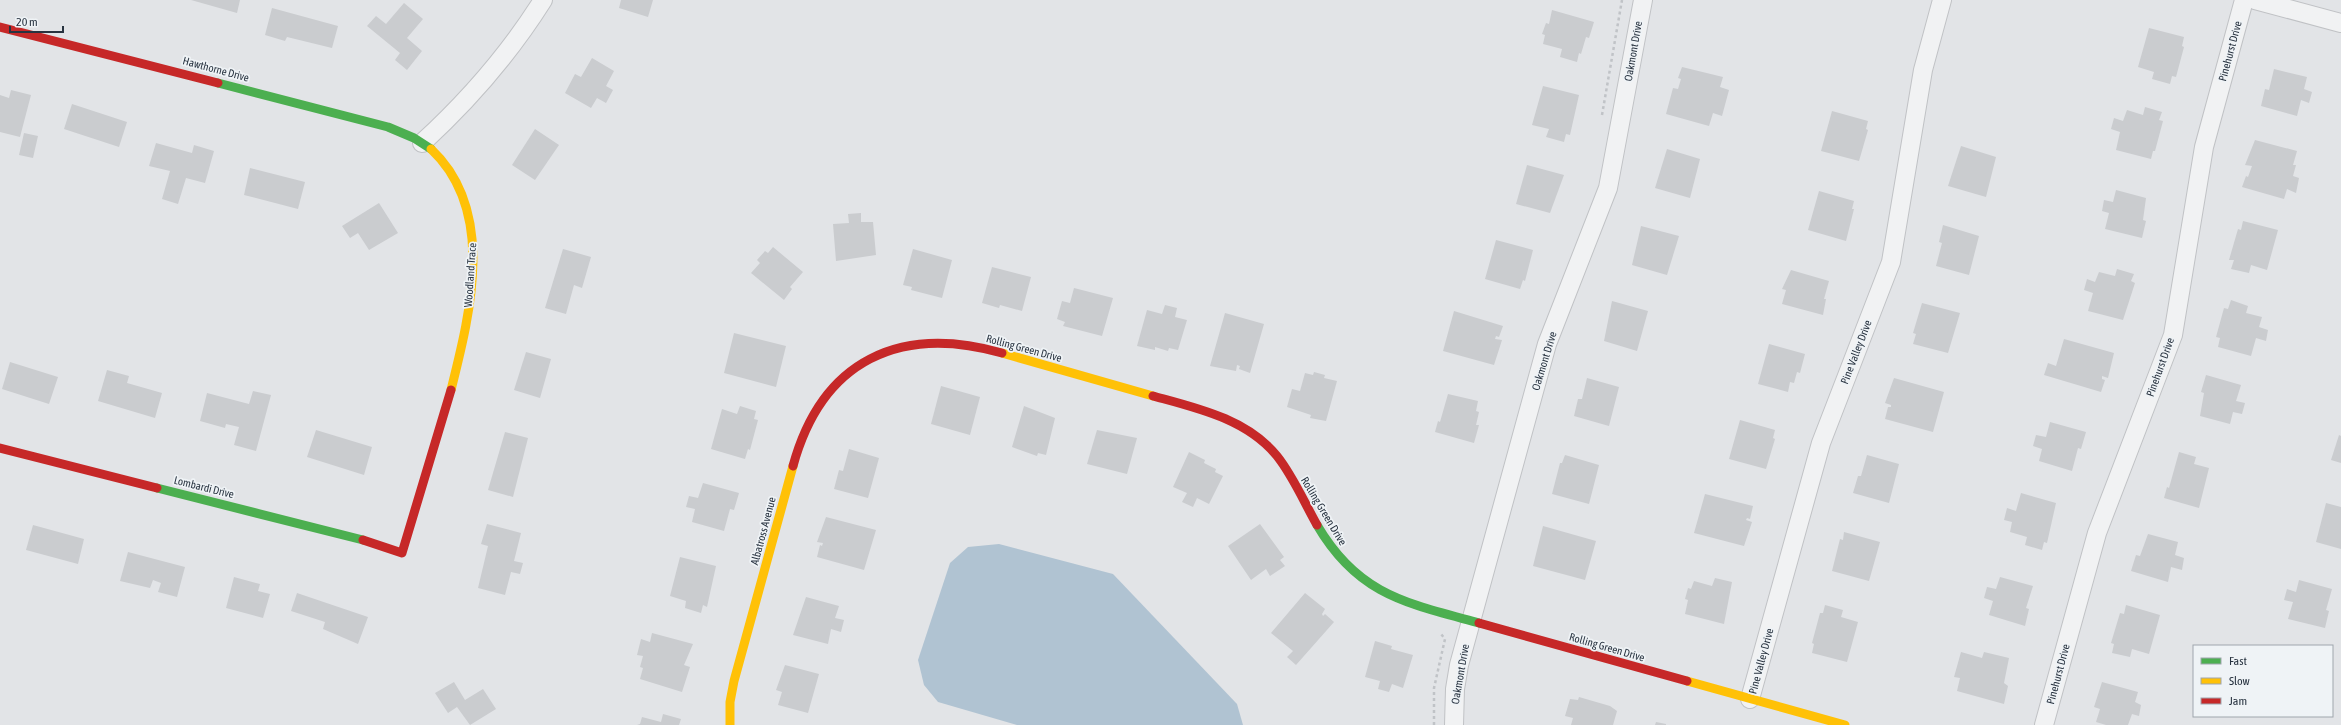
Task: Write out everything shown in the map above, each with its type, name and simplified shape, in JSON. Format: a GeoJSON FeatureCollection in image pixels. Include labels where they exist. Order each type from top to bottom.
{"type":"FeatureCollection","features":[{"type":"Feature","properties":{"kind":"street"},"geometry":{"type":"LineString","coordinates":[[422,143],[482,84],[521,36],[543,0]]}},
{"type":"Feature","properties":{"kind":"street","name":"Oakmont Drive"},"geometry":{"type":"LineString","coordinates":[[1454,725],[1455,689],[1471,621],[1547,344],[1608,188],[1643,0]]}},
{"type":"Feature","properties":{"kind":"street","name":"Pine Valley Drive"},"geometry":{"type":"LineString","coordinates":[[1750,699],[1821,443],[1891,262],[1923,70],[1942,0]]}},
{"type":"Feature","properties":{"kind":"street","name":"Pinehurst Drive"},"geometry":{"type":"LineString","coordinates":[[2044,725],[2097,534],[2173,335],[2204,147],[2244,0]]}},
{"type":"Feature","properties":{"kind":"street"},"geometry":{"type":"LineString","coordinates":[[2255,0],[2341,23]]}},
{"type":"Feature","properties":{"kind":"street","name":"Hawthorne Drive"},"geometry":{"type":"LineString","coordinates":[[0,27],[370,122],[405,133],[422,143]]}},
{"type":"Feature","properties":{"kind":"street","name":"Woodland Trace"},"geometry":{"type":"LineString","coordinates":[[402,553],[451,388],[465,331],[473,256],[471,224],[447,168],[436,154],[422,143]]}},
{"type":"Feature","properties":{"kind":"street","name":"Rolling Green Drive"},"geometry":{"type":"LineString","coordinates":[[861,363],[882,353],[922,342],[969,345],[1209,411],[1228,419],[1255,436],[1276,456],[1326,541],[1340,560],[1360,579],[1382,594],[1406,603],[1845,725]]}},
{"type":"Feature","properties":{"kind":"street","name":"Albatross Avenue"},"geometry":{"type":"LineString","coordinates":[[730,725],[730,702],[734,681],[797,450],[806,427],[830,389],[861,363]]}},
{"type":"Feature","properties":{"kind":"street","name":"Lombardi Drive"},"geometry":{"type":"LineString","coordinates":[[0,448],[370,542],[402,553]]}},
{"type":"Feature","properties":{"kind":"path"},"geometry":{"type":"LineString","coordinates":[[1434,725],[1434,688],[1445,639],[1437,632]]}},
{"type":"Feature","properties":{"kind":"water"},"geometry":{"type":"Polygon","coordinates":[[[999,544],[1113,574],[1237,704],[1243,725],[1017,725],[938,702],[924,685],[918,660],[950,563],[968,547],[999,544]]]}},
{"type":"Feature","properties":{"kind":"building"},"geometry":{"type":"Polygon","coordinates":[[[191,0],[240,0],[237,13],[191,0]]]}},
{"type":"Feature","properties":{"kind":"building"},"geometry":{"type":"Polygon","coordinates":[[[621,0],[653,0],[648,17],[619,8],[621,0]]]}},
{"type":"Feature","properties":{"kind":"building"},"geometry":{"type":"Polygon","coordinates":[[[404,3],[423,19],[407,38],[422,51],[407,70],[395,60],[400,53],[367,26],[376,16],[386,24],[404,3]]]}},
{"type":"Feature","properties":{"kind":"building"},"geometry":{"type":"Polygon","coordinates":[[[272,8],[338,26],[332,48],[287,37],[285,41],[265,35],[272,8]]]}},
{"type":"Feature","properties":{"kind":"building"},"geometry":{"type":"Polygon","coordinates":[[[1552,10],[1594,22],[1589,38],[1586,37],[1581,54],[1579,53],[1577,62],[1560,57],[1562,49],[1543,44],[1545,35],[1542,34],[1546,23],[1549,24],[1552,10]]]}},
{"type":"Feature","properties":{"kind":"building"},"geometry":{"type":"Polygon","coordinates":[[[2149,28],[2184,37],[2182,46],[2184,47],[2176,77],[2172,76],[2170,84],[2152,79],[2154,72],[2138,67],[2149,28]]]}},
{"type":"Feature","properties":{"kind":"building"},"geometry":{"type":"Polygon","coordinates":[[[592,58],[614,71],[606,86],[613,90],[606,103],[597,98],[591,108],[565,93],[575,74],[581,77],[592,58]]]}},
{"type":"Feature","properties":{"kind":"building"},"geometry":{"type":"Polygon","coordinates":[[[1682,67],[1723,77],[1720,87],[1729,90],[1722,116],[1713,113],[1709,126],[1666,114],[1673,88],[1678,89],[1681,79],[1678,78],[1682,67]]]}},
{"type":"Feature","properties":{"kind":"building"},"geometry":{"type":"Polygon","coordinates":[[[2274,69],[2307,77],[2304,89],[2312,92],[2309,103],[2301,100],[2297,116],[2261,106],[2265,89],[2269,90],[2274,69]]]}},
{"type":"Feature","properties":{"kind":"building"},"geometry":{"type":"Polygon","coordinates":[[[1543,86],[1579,95],[1570,135],[1566,134],[1564,142],[1546,137],[1549,129],[1532,125],[1543,86]]]}},
{"type":"Feature","properties":{"kind":"building"},"geometry":{"type":"Polygon","coordinates":[[[11,90],[31,95],[20,137],[0,132],[0,95],[9,98],[11,90]]]}},
{"type":"Feature","properties":{"kind":"building"},"geometry":{"type":"Polygon","coordinates":[[[72,104],[127,122],[119,147],[64,129],[72,104]]]}},
{"type":"Feature","properties":{"kind":"building"},"geometry":{"type":"Polygon","coordinates":[[[2145,107],[2162,112],[2159,120],[2163,121],[2155,151],[2153,151],[2151,159],[2116,150],[2120,132],[2111,129],[2114,118],[2123,121],[2127,110],[2143,115],[2145,107]]]}},
{"type":"Feature","properties":{"kind":"building"},"geometry":{"type":"Polygon","coordinates":[[[1832,111],[1868,121],[1866,129],[1868,130],[1859,161],[1821,151],[1832,111]]]}},
{"type":"Feature","properties":{"kind":"building"},"geometry":{"type":"Polygon","coordinates":[[[535,129],[559,145],[535,180],[512,165],[535,129]]]}},
{"type":"Feature","properties":{"kind":"building"},"geometry":{"type":"Polygon","coordinates":[[[24,133],[38,136],[33,158],[19,155],[24,133]]]}},
{"type":"Feature","properties":{"kind":"building"},"geometry":{"type":"Polygon","coordinates":[[[2255,140],[2297,151],[2293,165],[2296,165],[2293,176],[2299,178],[2296,193],[2287,189],[2284,199],[2242,187],[2252,166],[2245,165],[2255,140]]]}},
{"type":"Feature","properties":{"kind":"building"},"geometry":{"type":"Polygon","coordinates":[[[156,143],[192,153],[194,145],[214,151],[205,183],[186,178],[178,204],[162,199],[170,171],[149,166],[156,143]]]}},
{"type":"Feature","properties":{"kind":"building"},"geometry":{"type":"Polygon","coordinates":[[[1961,146],[1996,157],[1986,197],[1948,186],[1961,146]]]}},
{"type":"Feature","properties":{"kind":"building"},"geometry":{"type":"Polygon","coordinates":[[[1667,149],[1700,159],[1690,198],[1655,188],[1667,149]]]}},
{"type":"Feature","properties":{"kind":"building"},"geometry":{"type":"Polygon","coordinates":[[[1527,165],[1564,175],[1550,213],[1516,204],[1527,165]]]}},
{"type":"Feature","properties":{"kind":"building"},"geometry":{"type":"Polygon","coordinates":[[[250,168],[305,182],[298,209],[244,195],[250,168]]]}},
{"type":"Feature","properties":{"kind":"building"},"geometry":{"type":"Polygon","coordinates":[[[2116,190],[2146,198],[2143,220],[2146,221],[2142,238],[2105,229],[2109,213],[2102,211],[2104,200],[2113,202],[2116,190]]]}},
{"type":"Feature","properties":{"kind":"building"},"geometry":{"type":"Polygon","coordinates":[[[1819,191],[1854,201],[1852,209],[1854,209],[1846,241],[1808,230],[1819,191]]]}},
{"type":"Feature","properties":{"kind":"building"},"geometry":{"type":"Polygon","coordinates":[[[379,203],[398,233],[369,250],[358,233],[350,238],[342,226],[379,203]]]}},
{"type":"Feature","properties":{"kind":"building"},"geometry":{"type":"Polygon","coordinates":[[[861,213],[861,222],[873,222],[876,255],[836,261],[833,224],[849,223],[848,214],[861,213]]]}},
{"type":"Feature","properties":{"kind":"building"},"geometry":{"type":"Polygon","coordinates":[[[2243,221],[2278,230],[2267,270],[2251,265],[2249,273],[2231,269],[2234,260],[2229,260],[2238,229],[2241,230],[2243,221]]]}},
{"type":"Feature","properties":{"kind":"building"},"geometry":{"type":"Polygon","coordinates":[[[1943,225],[1979,236],[1969,275],[1936,266],[1942,243],[1939,242],[1943,225]]]}},
{"type":"Feature","properties":{"kind":"building"},"geometry":{"type":"Polygon","coordinates":[[[1641,226],[1679,236],[1667,275],[1632,265],[1641,226]]]}},
{"type":"Feature","properties":{"kind":"building"},"geometry":{"type":"Polygon","coordinates":[[[1496,240],[1533,250],[1525,281],[1523,280],[1520,289],[1485,279],[1496,240]]]}},
{"type":"Feature","properties":{"kind":"building"},"geometry":{"type":"Polygon","coordinates":[[[773,247],[803,272],[790,287],[792,289],[784,300],[751,273],[760,263],[757,260],[765,251],[768,253],[773,247]]]}},
{"type":"Feature","properties":{"kind":"building"},"geometry":{"type":"Polygon","coordinates":[[[563,249],[591,257],[582,288],[574,285],[566,314],[545,308],[563,249]]]}},
{"type":"Feature","properties":{"kind":"building"},"geometry":{"type":"Polygon","coordinates":[[[913,249],[952,260],[942,298],[911,290],[912,287],[903,285],[913,249]]]}},
{"type":"Feature","properties":{"kind":"building"},"geometry":{"type":"Polygon","coordinates":[[[992,267],[1031,277],[1022,311],[1000,305],[999,308],[982,303],[992,267]]]}},
{"type":"Feature","properties":{"kind":"building"},"geometry":{"type":"Polygon","coordinates":[[[2117,269],[2134,274],[2131,281],[2135,283],[2123,320],[2088,311],[2093,293],[2084,290],[2087,279],[2095,282],[2099,272],[2115,276],[2117,269]]]}},
{"type":"Feature","properties":{"kind":"building"},"geometry":{"type":"Polygon","coordinates":[[[1791,270],[1829,281],[1824,299],[1826,299],[1823,315],[1782,304],[1786,290],[1782,289],[1791,270]]]}},
{"type":"Feature","properties":{"kind":"building"},"geometry":{"type":"Polygon","coordinates":[[[1074,288],[1113,298],[1102,336],[1063,326],[1065,322],[1057,319],[1062,301],[1070,303],[1074,288]]]}},
{"type":"Feature","properties":{"kind":"building"},"geometry":{"type":"Polygon","coordinates":[[[2231,300],[2248,306],[2246,313],[2262,317],[2259,327],[2268,330],[2266,341],[2256,338],[2251,356],[2218,347],[2220,338],[2216,337],[2224,308],[2228,309],[2231,300]]]}},
{"type":"Feature","properties":{"kind":"building"},"geometry":{"type":"Polygon","coordinates":[[[1612,301],[1648,311],[1637,351],[1604,341],[1612,301]]]}},
{"type":"Feature","properties":{"kind":"building"},"geometry":{"type":"Polygon","coordinates":[[[1922,303],[1960,313],[1948,353],[1913,344],[1916,334],[1913,333],[1922,303]]]}},
{"type":"Feature","properties":{"kind":"building"},"geometry":{"type":"Polygon","coordinates":[[[1165,305],[1177,308],[1175,317],[1187,320],[1178,350],[1169,348],[1168,351],[1155,347],[1155,350],[1137,346],[1147,310],[1162,314],[1165,305]]]}},
{"type":"Feature","properties":{"kind":"building"},"geometry":{"type":"Polygon","coordinates":[[[1454,311],[1503,326],[1499,337],[1496,336],[1495,339],[1502,340],[1494,365],[1443,351],[1454,311]]]}},
{"type":"Feature","properties":{"kind":"building"},"geometry":{"type":"Polygon","coordinates":[[[1225,313],[1264,324],[1250,373],[1239,369],[1240,366],[1237,365],[1236,371],[1210,366],[1225,313]]]}},
{"type":"Feature","properties":{"kind":"building"},"geometry":{"type":"Polygon","coordinates":[[[734,333],[786,346],[776,387],[724,373],[734,333]]]}},
{"type":"Feature","properties":{"kind":"building"},"geometry":{"type":"Polygon","coordinates":[[[2064,339],[2114,353],[2108,378],[2102,376],[2102,379],[2105,380],[2101,392],[2044,375],[2048,363],[2056,366],[2064,339]]]}},
{"type":"Feature","properties":{"kind":"building"},"geometry":{"type":"Polygon","coordinates":[[[1769,344],[1805,354],[1800,373],[1797,372],[1794,383],[1790,382],[1788,392],[1758,384],[1769,344]]]}},
{"type":"Feature","properties":{"kind":"building"},"geometry":{"type":"Polygon","coordinates":[[[526,352],[551,359],[540,398],[514,390],[526,352]]]}},
{"type":"Feature","properties":{"kind":"building"},"geometry":{"type":"Polygon","coordinates":[[[10,362],[58,377],[49,404],[2,389],[10,362]]]}},
{"type":"Feature","properties":{"kind":"building"},"geometry":{"type":"Polygon","coordinates":[[[107,370],[129,376],[127,383],[162,393],[155,418],[98,401],[107,370]]]}},
{"type":"Feature","properties":{"kind":"building"},"geometry":{"type":"Polygon","coordinates":[[[1314,372],[1325,375],[1324,378],[1337,381],[1326,421],[1310,418],[1311,415],[1287,407],[1292,389],[1300,391],[1305,373],[1313,375],[1314,372]]]}},
{"type":"Feature","properties":{"kind":"building"},"geometry":{"type":"Polygon","coordinates":[[[2206,375],[2241,385],[2236,401],[2245,403],[2242,414],[2233,412],[2230,424],[2200,416],[2204,393],[2201,392],[2206,375]]]}},
{"type":"Feature","properties":{"kind":"building"},"geometry":{"type":"Polygon","coordinates":[[[1587,378],[1619,387],[1609,426],[1574,416],[1578,399],[1582,399],[1587,378]]]}},
{"type":"Feature","properties":{"kind":"building"},"geometry":{"type":"Polygon","coordinates":[[[1894,378],[1944,392],[1933,432],[1885,419],[1888,407],[1891,407],[1891,405],[1885,403],[1894,378]]]}},
{"type":"Feature","properties":{"kind":"building"},"geometry":{"type":"Polygon","coordinates":[[[941,386],[980,397],[970,435],[931,424],[941,386]]]}},
{"type":"Feature","properties":{"kind":"building"},"geometry":{"type":"Polygon","coordinates":[[[253,391],[271,395],[256,451],[234,445],[239,427],[226,424],[225,428],[200,421],[207,393],[249,404],[253,391]]]}},
{"type":"Feature","properties":{"kind":"building"},"geometry":{"type":"Polygon","coordinates":[[[1448,394],[1478,401],[1476,411],[1479,412],[1476,425],[1479,425],[1474,443],[1435,432],[1438,421],[1440,422],[1448,394]]]}},
{"type":"Feature","properties":{"kind":"building"},"geometry":{"type":"Polygon","coordinates":[[[740,406],[756,411],[754,419],[758,420],[750,450],[748,449],[745,459],[711,449],[722,409],[737,414],[740,406]]]}},
{"type":"Feature","properties":{"kind":"building"},"geometry":{"type":"Polygon","coordinates":[[[1024,406],[1055,418],[1046,455],[1038,453],[1037,456],[1012,447],[1024,406]]]}},
{"type":"Feature","properties":{"kind":"building"},"geometry":{"type":"Polygon","coordinates":[[[1740,420],[1775,430],[1773,438],[1775,439],[1766,469],[1729,459],[1740,420]]]}},
{"type":"Feature","properties":{"kind":"building"},"geometry":{"type":"Polygon","coordinates":[[[2050,422],[2086,432],[2081,449],[2078,448],[2072,471],[2039,461],[2042,449],[2033,446],[2036,435],[2046,437],[2050,422]]]}},
{"type":"Feature","properties":{"kind":"building"},"geometry":{"type":"Polygon","coordinates":[[[316,430],[372,447],[364,475],[307,457],[316,430]]]}},
{"type":"Feature","properties":{"kind":"building"},"geometry":{"type":"Polygon","coordinates":[[[1097,430],[1137,438],[1127,474],[1087,464],[1097,430]]]}},
{"type":"Feature","properties":{"kind":"building"},"geometry":{"type":"Polygon","coordinates":[[[505,432],[528,438],[513,497],[488,490],[505,432]]]}},
{"type":"Feature","properties":{"kind":"building"},"geometry":{"type":"Polygon","coordinates":[[[2339,435],[2341,436],[2341,463],[2331,460],[2339,435]]]}},
{"type":"Feature","properties":{"kind":"building"},"geometry":{"type":"Polygon","coordinates":[[[849,449],[879,458],[868,498],[834,489],[839,470],[843,471],[849,449]]]}},
{"type":"Feature","properties":{"kind":"building"},"geometry":{"type":"Polygon","coordinates":[[[1189,452],[1205,460],[1204,463],[1216,469],[1215,472],[1223,476],[1209,504],[1197,498],[1193,507],[1182,502],[1187,493],[1173,487],[1189,452]]]}},
{"type":"Feature","properties":{"kind":"building"},"geometry":{"type":"Polygon","coordinates":[[[2179,452],[2196,457],[2194,464],[2209,468],[2199,508],[2164,498],[2167,487],[2169,488],[2179,452]]]}},
{"type":"Feature","properties":{"kind":"building"},"geometry":{"type":"Polygon","coordinates":[[[1565,455],[1599,465],[1589,504],[1552,494],[1560,463],[1562,463],[1565,455]]]}},
{"type":"Feature","properties":{"kind":"building"},"geometry":{"type":"Polygon","coordinates":[[[1867,455],[1899,464],[1889,503],[1853,493],[1858,476],[1861,476],[1867,455]]]}},
{"type":"Feature","properties":{"kind":"building"},"geometry":{"type":"Polygon","coordinates":[[[703,483],[739,493],[734,510],[730,509],[724,531],[692,522],[695,509],[686,507],[689,496],[698,498],[703,483]]]}},
{"type":"Feature","properties":{"kind":"building"},"geometry":{"type":"Polygon","coordinates":[[[2021,493],[2056,503],[2047,543],[2044,542],[2042,550],[2025,545],[2027,537],[2010,532],[2012,522],[2004,520],[2007,508],[2016,511],[2021,493]]]}},
{"type":"Feature","properties":{"kind":"building"},"geometry":{"type":"Polygon","coordinates":[[[1705,494],[1753,506],[1750,519],[1747,518],[1746,520],[1752,522],[1744,546],[1694,533],[1705,494]]]}},
{"type":"Feature","properties":{"kind":"building"},"geometry":{"type":"Polygon","coordinates":[[[2326,503],[2341,507],[2341,549],[2316,542],[2326,503]]]}},
{"type":"Feature","properties":{"kind":"building"},"geometry":{"type":"Polygon","coordinates":[[[826,517],[876,530],[864,570],[817,557],[820,545],[822,546],[823,543],[817,542],[826,517]]]}},
{"type":"Feature","properties":{"kind":"building"},"geometry":{"type":"Polygon","coordinates":[[[487,524],[521,533],[514,561],[523,563],[520,574],[511,572],[505,595],[478,588],[488,546],[481,544],[487,524]]]}},
{"type":"Feature","properties":{"kind":"building"},"geometry":{"type":"Polygon","coordinates":[[[1260,524],[1284,557],[1280,560],[1285,566],[1270,576],[1266,569],[1251,580],[1228,546],[1260,524]]]}},
{"type":"Feature","properties":{"kind":"building"},"geometry":{"type":"Polygon","coordinates":[[[33,525],[84,539],[78,564],[26,550],[33,525]]]}},
{"type":"Feature","properties":{"kind":"building"},"geometry":{"type":"Polygon","coordinates":[[[1543,526],[1596,541],[1585,580],[1533,566],[1543,526]]]}},
{"type":"Feature","properties":{"kind":"building"},"geometry":{"type":"Polygon","coordinates":[[[1844,532],[1880,542],[1869,581],[1832,571],[1840,539],[1843,540],[1844,532]]]}},
{"type":"Feature","properties":{"kind":"building"},"geometry":{"type":"Polygon","coordinates":[[[2148,534],[2178,542],[2175,555],[2184,558],[2182,570],[2171,567],[2168,582],[2131,571],[2136,555],[2140,556],[2148,534]]]}},
{"type":"Feature","properties":{"kind":"building"},"geometry":{"type":"Polygon","coordinates":[[[128,552],[185,567],[177,597],[158,592],[161,583],[153,580],[150,588],[120,581],[128,552]]]}},
{"type":"Feature","properties":{"kind":"building"},"geometry":{"type":"Polygon","coordinates":[[[680,557],[716,566],[707,607],[703,605],[701,613],[685,608],[686,601],[670,596],[680,557]]]}},
{"type":"Feature","properties":{"kind":"building"},"geometry":{"type":"Polygon","coordinates":[[[234,577],[260,584],[258,591],[270,594],[263,618],[226,608],[234,577]]]}},
{"type":"Feature","properties":{"kind":"building"},"geometry":{"type":"Polygon","coordinates":[[[2000,577],[2033,586],[2026,608],[2029,609],[2025,626],[1989,615],[1993,601],[1984,598],[1987,587],[1996,589],[2000,577]]]}},
{"type":"Feature","properties":{"kind":"building"},"geometry":{"type":"Polygon","coordinates":[[[1715,578],[1732,582],[1724,624],[1685,614],[1688,600],[1685,599],[1688,588],[1691,589],[1694,581],[1712,586],[1715,578]]]}},
{"type":"Feature","properties":{"kind":"building"},"geometry":{"type":"Polygon","coordinates":[[[2299,580],[2332,589],[2326,610],[2329,611],[2325,628],[2288,619],[2293,602],[2284,600],[2287,589],[2296,592],[2299,580]]]}},
{"type":"Feature","properties":{"kind":"building"},"geometry":{"type":"Polygon","coordinates":[[[297,593],[368,617],[358,644],[323,629],[325,622],[291,611],[297,593]]]}},
{"type":"Feature","properties":{"kind":"building"},"geometry":{"type":"Polygon","coordinates":[[[1305,593],[1325,609],[1322,614],[1323,616],[1325,614],[1334,622],[1296,665],[1287,657],[1293,651],[1271,633],[1305,593]]]}},
{"type":"Feature","properties":{"kind":"building"},"geometry":{"type":"Polygon","coordinates":[[[806,597],[839,606],[835,618],[844,620],[841,632],[831,629],[828,644],[793,635],[806,597]]]}},
{"type":"Feature","properties":{"kind":"building"},"geometry":{"type":"Polygon","coordinates":[[[1825,605],[1843,610],[1841,617],[1858,622],[1847,662],[1812,653],[1814,644],[1812,643],[1820,613],[1823,613],[1825,605]]]}},
{"type":"Feature","properties":{"kind":"building"},"geometry":{"type":"Polygon","coordinates":[[[2126,605],[2160,615],[2149,654],[2132,649],[2130,657],[2112,653],[2114,644],[2111,643],[2120,613],[2124,614],[2126,605]]]}},
{"type":"Feature","properties":{"kind":"building"},"geometry":{"type":"Polygon","coordinates":[[[652,633],[693,644],[684,665],[690,667],[682,692],[640,679],[643,668],[640,667],[643,656],[637,655],[641,639],[650,642],[652,633]]]}},
{"type":"Feature","properties":{"kind":"building"},"geometry":{"type":"Polygon","coordinates":[[[1375,641],[1392,646],[1391,649],[1413,655],[1403,688],[1392,684],[1389,692],[1378,689],[1380,681],[1365,677],[1375,641]]]}},
{"type":"Feature","properties":{"kind":"building"},"geometry":{"type":"Polygon","coordinates":[[[1961,652],[1982,658],[1984,652],[2009,658],[2004,683],[2008,686],[2004,704],[1957,691],[1960,678],[1954,677],[1961,652]]]}},
{"type":"Feature","properties":{"kind":"building"},"geometry":{"type":"Polygon","coordinates":[[[785,665],[819,674],[808,713],[778,705],[782,692],[776,690],[785,665]]]}},
{"type":"Feature","properties":{"kind":"building"},"geometry":{"type":"Polygon","coordinates":[[[454,682],[465,700],[483,689],[496,709],[470,725],[457,707],[448,713],[435,693],[454,682]]]}},
{"type":"Feature","properties":{"kind":"building"},"geometry":{"type":"Polygon","coordinates":[[[2102,682],[2138,692],[2135,702],[2141,705],[2139,716],[2132,714],[2128,725],[2106,725],[2096,722],[2100,709],[2094,707],[2102,682]]]}},
{"type":"Feature","properties":{"kind":"building"},"geometry":{"type":"Polygon","coordinates":[[[1579,697],[1610,706],[1617,711],[1613,725],[1571,725],[1573,718],[1565,716],[1570,699],[1578,700],[1579,697]]]}},
{"type":"Feature","properties":{"kind":"building"},"geometry":{"type":"Polygon","coordinates":[[[663,714],[681,719],[679,725],[637,725],[640,724],[642,717],[661,722],[663,714]]]}},
{"type":"Feature","properties":{"kind":"building"},"geometry":{"type":"Polygon","coordinates":[[[1656,722],[1666,724],[1666,725],[1655,725],[1656,722]]]}},
{"type":"Feature","properties":{"kind":"traffic: fast"},"geometry":{"type":"LineString","coordinates":[[218,83],[388,127],[414,138],[431,149]]}},
{"type":"Feature","properties":{"kind":"traffic: fast"},"geometry":{"type":"LineString","coordinates":[[157,488],[363,540]]}},
{"type":"Feature","properties":{"kind":"traffic: fast"},"geometry":{"type":"LineString","coordinates":[[1317,525],[1333,548],[1349,567],[1386,593],[1406,602],[1479,623]]}},
{"type":"Feature","properties":{"kind":"traffic: slow"},"geometry":{"type":"LineString","coordinates":[[431,149],[452,174],[465,202],[471,232],[473,264],[470,297],[465,329],[451,390]]}},
{"type":"Feature","properties":{"kind":"traffic: slow"},"geometry":{"type":"LineString","coordinates":[[1002,353],[1153,396]]}},
{"type":"Feature","properties":{"kind":"traffic: slow"},"geometry":{"type":"LineString","coordinates":[[730,725],[730,702],[734,681],[793,466]]}},
{"type":"Feature","properties":{"kind":"traffic: slow"},"geometry":{"type":"LineString","coordinates":[[1687,681],[1845,725]]}},
{"type":"Feature","properties":{"kind":"traffic: jam"},"geometry":{"type":"LineString","coordinates":[[0,27],[218,83]]}},
{"type":"Feature","properties":{"kind":"traffic: jam"},"geometry":{"type":"LineString","coordinates":[[793,466],[806,430],[824,400],[845,376],[870,359],[899,348],[930,344],[965,345],[1002,353]]}},
{"type":"Feature","properties":{"kind":"traffic: jam"},"geometry":{"type":"LineString","coordinates":[[363,540],[402,553],[451,390]]}},
{"type":"Feature","properties":{"kind":"traffic: jam"},"geometry":{"type":"LineString","coordinates":[[1153,396],[1187,405],[1220,417],[1236,424],[1265,443],[1277,456],[1288,472],[1317,525]]}},
{"type":"Feature","properties":{"kind":"traffic: jam"},"geometry":{"type":"LineString","coordinates":[[0,448],[157,488]]}},
{"type":"Feature","properties":{"kind":"traffic: jam"},"geometry":{"type":"LineString","coordinates":[[1479,623],[1687,681]]}}]}
